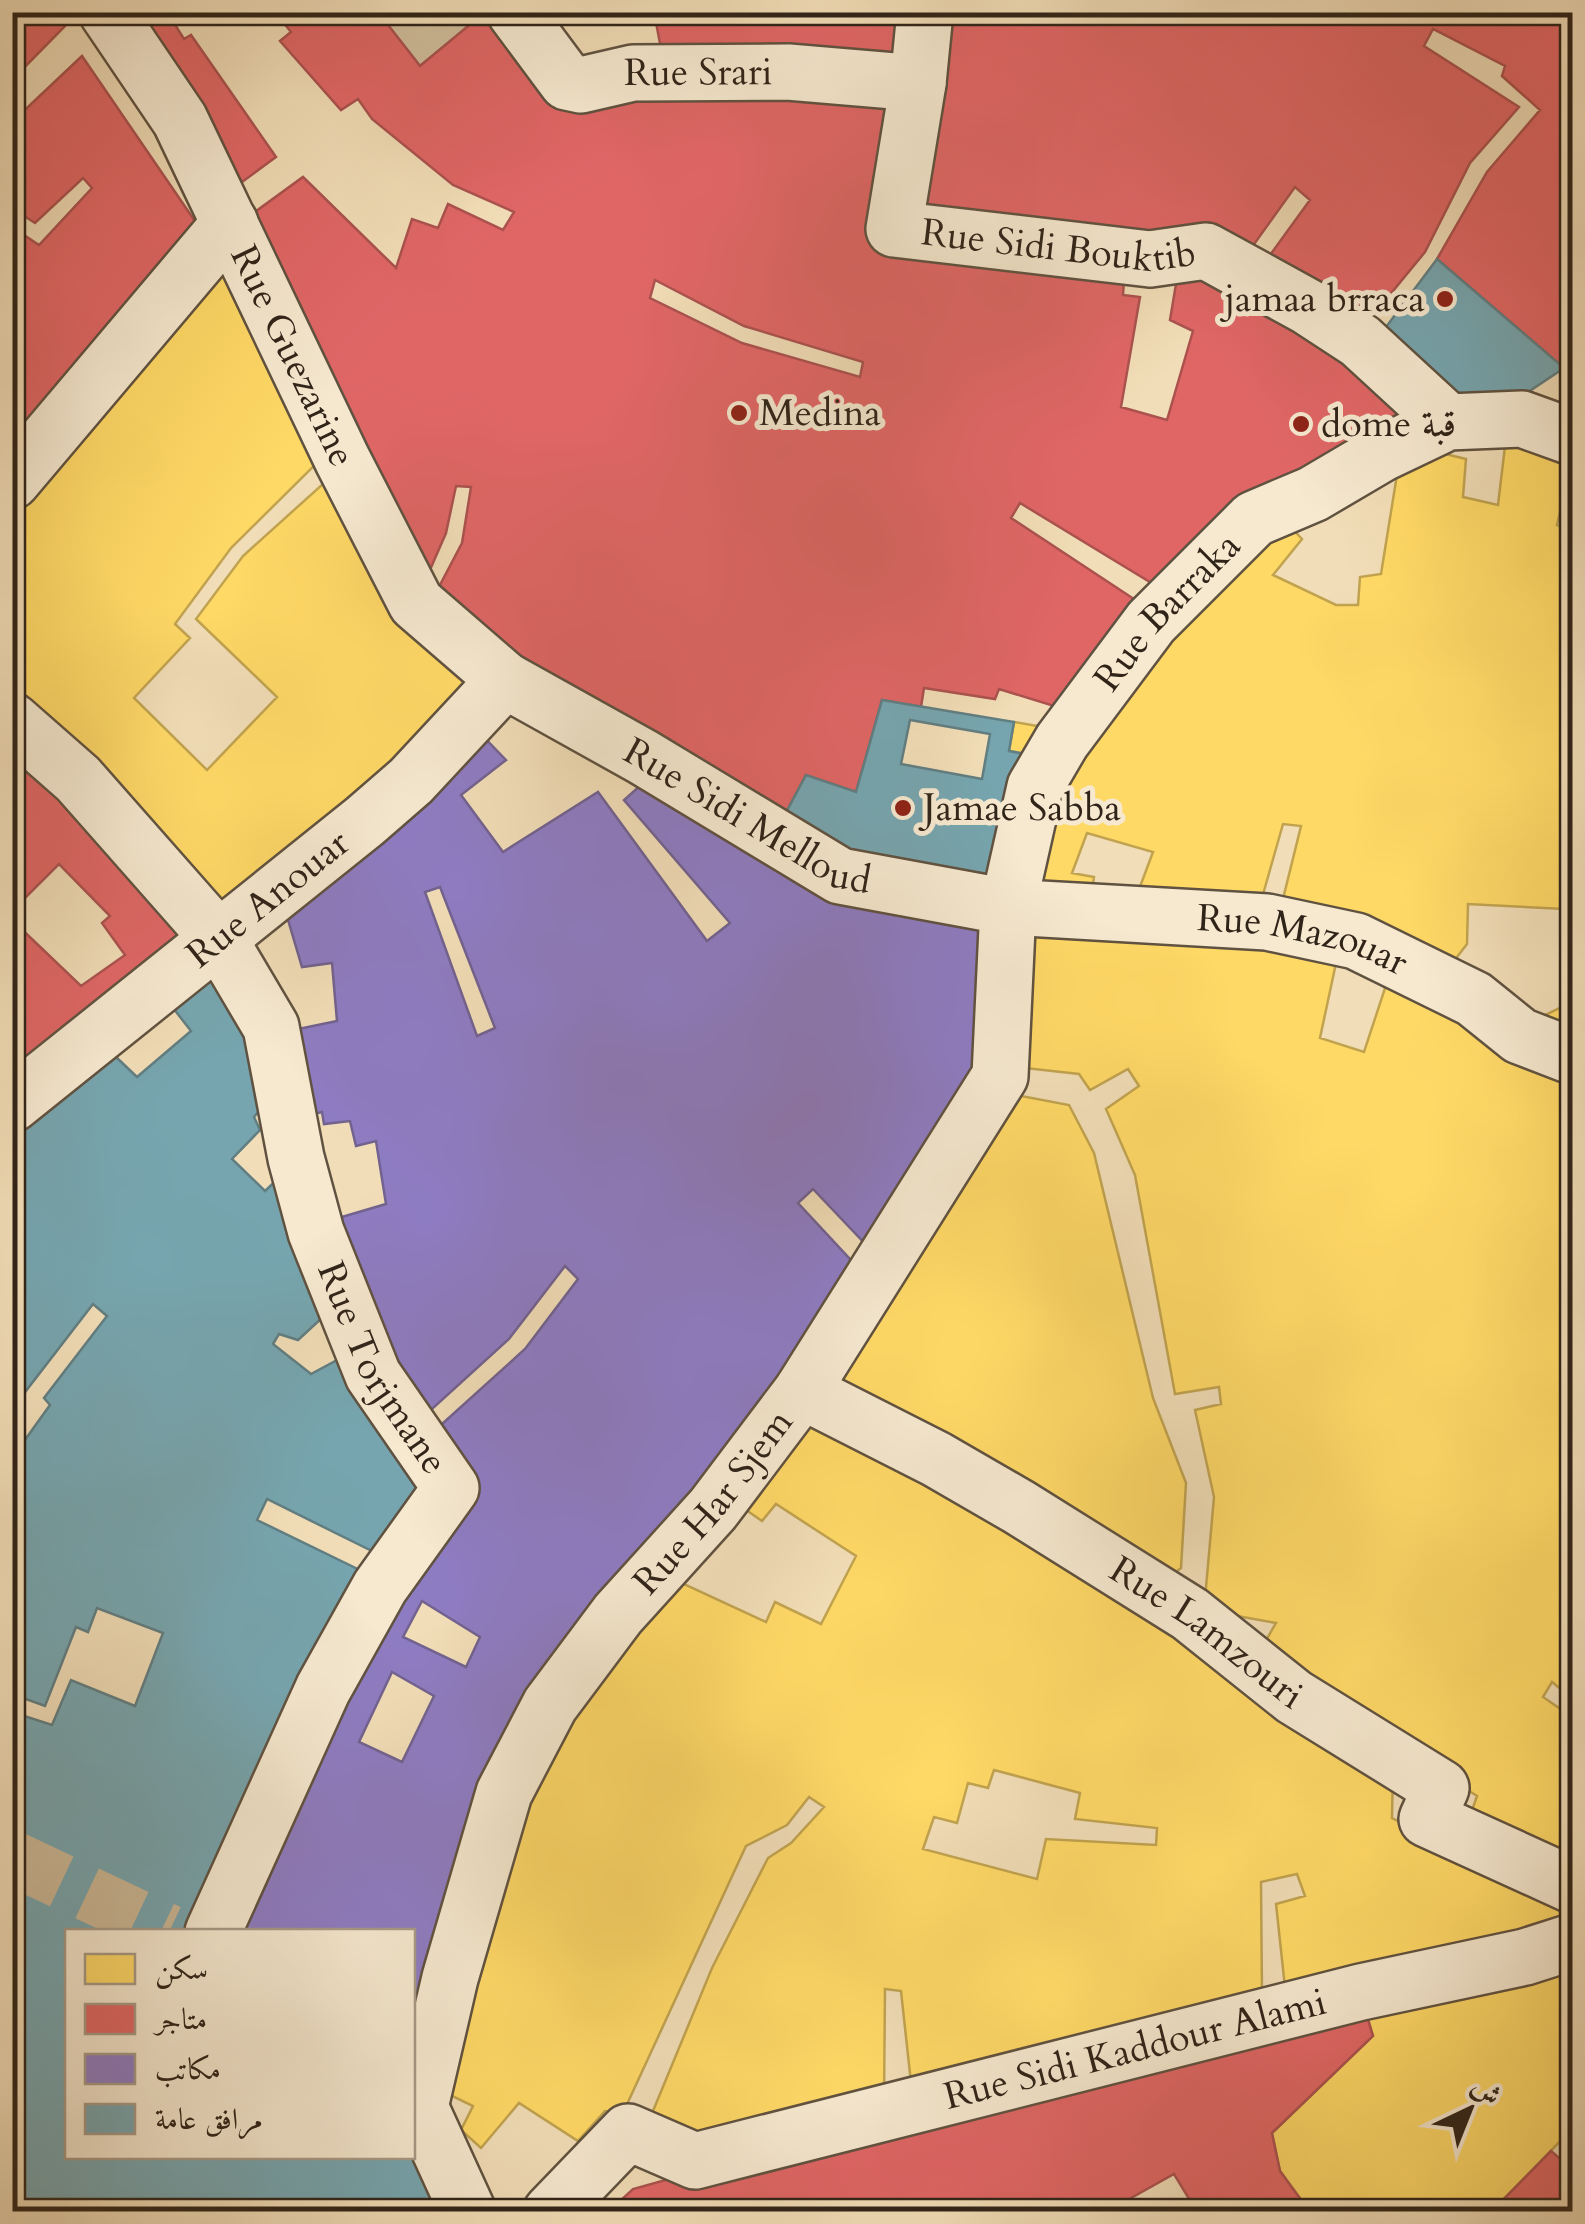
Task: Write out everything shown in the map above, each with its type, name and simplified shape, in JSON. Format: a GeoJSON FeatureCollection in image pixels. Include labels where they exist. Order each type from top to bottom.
{"type":"FeatureCollection","features":[{"type":"Feature","properties":{"kind":"street","name":"Rue Guezarine"},"geometry":{"type":"LineString","coordinates":[[107,12],[180,120],[342,459],[416,603],[506,680]]}},
{"type":"Feature","properties":{"kind":"street","name":"Rue Srari"},"geometry":{"type":"LineString","coordinates":[[515,12],[567,82],[580,85],[633,73],[788,72],[918,84]]}},
{"type":"Feature","properties":{"kind":"street","name":"Rue Sidi Bouktib"},"geometry":{"type":"LineString","coordinates":[[926,12],[894,229],[1150,259],[1206,252],[1308,307],[1360,341],[1448,422]]}},
{"type":"Feature","properties":{"kind":"street"},"geometry":{"type":"LineString","coordinates":[[12,480],[230,223]]}},
{"type":"Feature","properties":{"kind":"street"},"geometry":{"type":"LineString","coordinates":[[1522,418],[1572,388]]}},
{"type":"Feature","properties":{"kind":"street"},"geometry":{"type":"LineString","coordinates":[[1448,422],[1522,418],[1572,436]]}},
{"type":"Feature","properties":{"kind":"street","name":"Rue Barraka"},"geometry":{"type":"LineString","coordinates":[[1008,907],[1034,787],[1062,741],[1151,622],[1254,519],[1313,494],[1381,454],[1448,422]]}},
{"type":"Feature","properties":{"kind":"street","name":"Rue Sidi Melloud"},"geometry":{"type":"LineString","coordinates":[[506,680],[840,876],[1008,907]]}},
{"type":"Feature","properties":{"kind":"street","name":"Rue Anouar"},"geometry":{"type":"LineString","coordinates":[[12,1104],[410,781],[506,680]]}},
{"type":"Feature","properties":{"kind":"street"},"geometry":{"type":"LineString","coordinates":[[12,721],[78,779],[218,939]]}},
{"type":"Feature","properties":{"kind":"street","name":"Rue Mazouar"},"geometry":{"type":"LineString","coordinates":[[1008,907],[1267,922],[1356,941],[1474,999],[1520,1036],[1572,1056]]}},
{"type":"Feature","properties":{"kind":"street","name":"Rue Har Sjem"},"geometry":{"type":"LineString","coordinates":[[416,2103],[504,1792],[550,1705],[618,1614],[713,1509],[802,1391],[1000,1076],[1008,907]]}},
{"type":"Feature","properties":{"kind":"street","name":"Rue Torjmane"},"geometry":{"type":"LineString","coordinates":[[214,1929],[324,1688],[380,1588],[451,1488],[373,1374],[316,1232],[296,1158],[271,1027],[218,939]]}},
{"type":"Feature","properties":{"kind":"street","name":"Rue Lamzouri"},"geometry":{"type":"LineString","coordinates":[[802,1391],[936,1458],[1190,1614],[1294,1696],[1441,1788],[1427,1819],[1572,1885]]}},
{"type":"Feature","properties":{"kind":"street","name":"Rue Sidi Kaddour Alami"},"geometry":{"type":"LineString","coordinates":[[551,2212],[628,2132],[695,2161],[1361,1992],[1525,1957],[1572,1942]]}},
{"type":"Feature","properties":{"kind":"street"},"geometry":{"type":"LineString","coordinates":[[416,2103],[468,2212]]}},
{"type":"Feature","properties":{"kind":"shaded area"},"geometry":{"type":"Polygon","coordinates":[[[378,13],[485,13],[420,66],[378,13]]]}},
{"type":"Feature","properties":{"kind":"building: سكن"},"geometry":{"type":"Polygon","coordinates":[[[224,258],[299,397],[286,407],[324,456],[231,548],[175,624],[190,638],[134,698],[207,770],[277,697],[196,619],[243,556],[334,474],[378,578],[469,689],[402,771],[228,912],[12,704],[12,506],[224,258]]]}},
{"type":"Feature","properties":{"kind":"building: سكن"},"geometry":{"type":"Polygon","coordinates":[[[1506,438],[1572,460],[1557,525],[1572,529],[1572,857],[1564,909],[1468,904],[1467,944],[1447,970],[1281,907],[1301,826],[1283,824],[1260,905],[1135,900],[1153,852],[1087,833],[1072,873],[1094,877],[1091,898],[1033,893],[1052,801],[1108,698],[1286,522],[1302,539],[1273,575],[1336,605],[1358,605],[1360,577],[1381,574],[1400,456],[1417,447],[1466,459],[1463,497],[1498,505],[1506,438]]]}},
{"type":"Feature","properties":{"kind":"building: سكن"},"geometry":{"type":"Polygon","coordinates":[[[1014,722],[1043,727],[1039,756],[1009,751],[1014,722]]]}},
{"type":"Feature","properties":{"kind":"building: سكن"},"geometry":{"type":"Polygon","coordinates":[[[1020,921],[1339,949],[1320,1038],[1364,1052],[1391,970],[1473,1010],[1472,1033],[1572,1068],[1572,1680],[1568,1695],[1552,1682],[1543,1697],[1572,1717],[1572,1862],[1469,1819],[1477,1796],[1258,1654],[1276,1623],[1204,1610],[1214,1497],[1195,1410],[1221,1404],[1219,1387],[1175,1394],[1135,1175],[1106,1109],[1139,1086],[1128,1069],[1090,1090],[1079,1074],[1016,1067],[1020,921]]]}},
{"type":"Feature","properties":{"kind":"building: سكن"},"geometry":{"type":"Polygon","coordinates":[[[1572,1002],[1572,1040],[1539,1018],[1572,1002]]]}},
{"type":"Feature","properties":{"kind":"building: سكن"},"geometry":{"type":"Polygon","coordinates":[[[1011,1094],[1069,1105],[1094,1153],[1153,1398],[1186,1483],[1181,1568],[1169,1577],[832,1389],[1011,1094]]]}},
{"type":"Feature","properties":{"kind":"building: سكن"},"geometry":{"type":"Polygon","coordinates":[[[806,1408],[1183,1628],[1393,1770],[1392,1818],[1455,1850],[1570,1893],[1571,1924],[1286,1997],[1276,1904],[1305,1896],[1297,1874],[1261,1882],[1262,1995],[912,2092],[901,1991],[885,1989],[884,2100],[668,2139],[646,2128],[712,1968],[768,1858],[791,1843],[824,1807],[809,1797],[787,1825],[746,1846],[623,2113],[605,2111],[578,2141],[519,2103],[481,2148],[461,2130],[473,2106],[442,2091],[464,1983],[563,1711],[671,1578],[766,1622],[775,1602],[821,1624],[856,1556],[776,1504],[762,1521],[739,1505],[806,1408]],[[994,1770],[988,1788],[968,1783],[957,1823],[934,1817],[923,1849],[1037,1879],[1046,1839],[1156,1845],[1157,1828],[1075,1819],[1080,1793],[994,1770]]]}},
{"type":"Feature","properties":{"kind":"building: سكن"},"geometry":{"type":"Polygon","coordinates":[[[1572,1954],[1572,2129],[1491,2212],[1310,2212],[1280,2171],[1272,2133],[1373,2036],[1364,2006],[1572,1954]]]}},
{"type":"Feature","properties":{"kind":"building: متاجر"},"geometry":{"type":"Polygon","coordinates":[[[12,12],[76,15],[12,80],[12,12]]]}},
{"type":"Feature","properties":{"kind":"building: متاجر"},"geometry":{"type":"Polygon","coordinates":[[[128,12],[167,12],[184,39],[191,35],[276,157],[242,182],[128,12]]]}},
{"type":"Feature","properties":{"kind":"building: متاجر","name":"Medina"},"geometry":{"type":"Polygon","coordinates":[[[275,12],[378,12],[420,66],[485,12],[493,12],[640,86],[902,101],[879,237],[1125,267],[1123,295],[1140,297],[1121,407],[1167,420],[1193,331],[1170,320],[1179,266],[1263,294],[1415,418],[1163,590],[1020,503],[1011,518],[1143,605],[1064,709],[999,689],[995,699],[924,688],[921,707],[882,700],[856,792],[806,775],[782,820],[431,602],[462,543],[471,487],[456,486],[446,533],[426,579],[248,217],[303,177],[396,268],[412,219],[438,228],[448,204],[503,230],[514,212],[453,185],[372,119],[358,99],[341,110],[280,41],[291,32],[275,12]],[[655,280],[650,298],[742,343],[860,377],[863,362],[744,326],[655,280]]]}},
{"type":"Feature","properties":{"kind":"building: متاجر"},"geometry":{"type":"Polygon","coordinates":[[[654,12],[909,12],[905,63],[663,59],[654,12]]]}},
{"type":"Feature","properties":{"kind":"building: متاجر"},"geometry":{"type":"Polygon","coordinates":[[[942,12],[1572,12],[1572,364],[1564,368],[1437,259],[1487,172],[1540,110],[1502,76],[1505,66],[1433,29],[1424,46],[1519,107],[1470,163],[1425,252],[1365,325],[1265,262],[1310,200],[1295,187],[1247,254],[914,214],[942,12]]]}},
{"type":"Feature","properties":{"kind":"building: متاجر"},"geometry":{"type":"Polygon","coordinates":[[[82,56],[201,230],[12,445],[12,227],[39,245],[92,188],[83,178],[35,223],[12,208],[12,122],[82,56]]]}},
{"type":"Feature","properties":{"kind":"building: متاجر"},"geometry":{"type":"Polygon","coordinates":[[[12,737],[198,936],[12,1076],[12,920],[81,986],[125,955],[102,923],[110,916],[59,864],[12,911],[12,737]]]}},
{"type":"Feature","properties":{"kind":"building: متاجر"},"geometry":{"type":"Polygon","coordinates":[[[1364,2006],[1373,2036],[1272,2133],[1280,2171],[1310,2212],[1197,2212],[1174,2174],[1124,2202],[1129,2212],[608,2212],[633,2189],[705,2169],[1364,2006]]]}},
{"type":"Feature","properties":{"kind":"building: متاجر"},"geometry":{"type":"Polygon","coordinates":[[[1551,2151],[1565,2163],[1572,2154],[1572,2212],[1491,2212],[1551,2151]]]}},
{"type":"Feature","properties":{"kind":"building: مكاتب"},"geometry":{"type":"Polygon","coordinates":[[[479,732],[506,760],[461,795],[503,852],[598,792],[707,941],[730,923],[624,800],[651,776],[997,919],[988,1066],[871,1250],[813,1189],[798,1203],[861,1271],[788,1383],[605,1602],[415,2049],[415,1929],[228,1929],[402,1579],[431,1434],[525,1349],[578,1279],[565,1266],[509,1339],[421,1419],[328,1221],[386,1204],[376,1141],[356,1146],[350,1121],[324,1124],[322,1112],[297,1118],[284,1032],[337,1021],[332,963],[302,967],[283,903],[479,732]],[[440,887],[425,892],[477,1036],[495,1028],[440,887]],[[422,1601],[403,1637],[466,1667],[480,1637],[422,1601]],[[392,1672],[359,1742],[402,1762],[434,1696],[392,1672]]]}},
{"type":"Feature","properties":{"kind":"building: مرافق عامة","name":"jamaa brraca"},"geometry":{"type":"Polygon","coordinates":[[[1437,259],[1564,368],[1507,406],[1450,406],[1377,339],[1437,259]]]}},
{"type":"Feature","properties":{"kind":"building: مرافق عامة","name":"Jamae Sabba"},"geometry":{"type":"Polygon","coordinates":[[[882,700],[1014,722],[1009,751],[1031,755],[999,892],[841,848],[782,820],[806,775],[856,792],[882,700]],[[910,720],[901,764],[982,779],[990,734],[910,720]]]}},
{"type":"Feature","properties":{"kind":"building: مرافق عامة"},"geometry":{"type":"Polygon","coordinates":[[[211,970],[266,1058],[267,1102],[254,1117],[260,1130],[232,1159],[265,1191],[281,1176],[336,1305],[298,1340],[279,1334],[273,1344],[311,1374],[354,1351],[434,1485],[382,1556],[267,1499],[257,1520],[372,1576],[200,1929],[65,1929],[65,2159],[415,2159],[417,2121],[432,2212],[12,2212],[12,1712],[52,1725],[71,1680],[135,1706],[163,1633],[97,1608],[88,1632],[76,1627],[45,1706],[12,1694],[12,1458],[50,1405],[44,1398],[107,1316],[93,1304],[12,1409],[12,1116],[113,1054],[137,1077],[191,1031],[170,1004],[211,970]]]}},
{"type":"Feature","properties":{"kind":"tunnel"},"geometry":{"type":"LineString","coordinates":[[12,1858],[163,1929]]}},
{"type":"Feature","properties":{"kind":"place","name":"jamaa brraca"},"geometry":{"type":"Point","coordinates":[1445,299]}},
{"type":"Feature","properties":{"kind":"place","name":"Medina"},"geometry":{"type":"Point","coordinates":[739,413]}},
{"type":"Feature","properties":{"kind":"place","name":"dome قبة"},"geometry":{"type":"Point","coordinates":[1301,424]}},
{"type":"Feature","properties":{"kind":"place","name":"Jamae Sabba"},"geometry":{"type":"Point","coordinates":[903,808]}}]}
